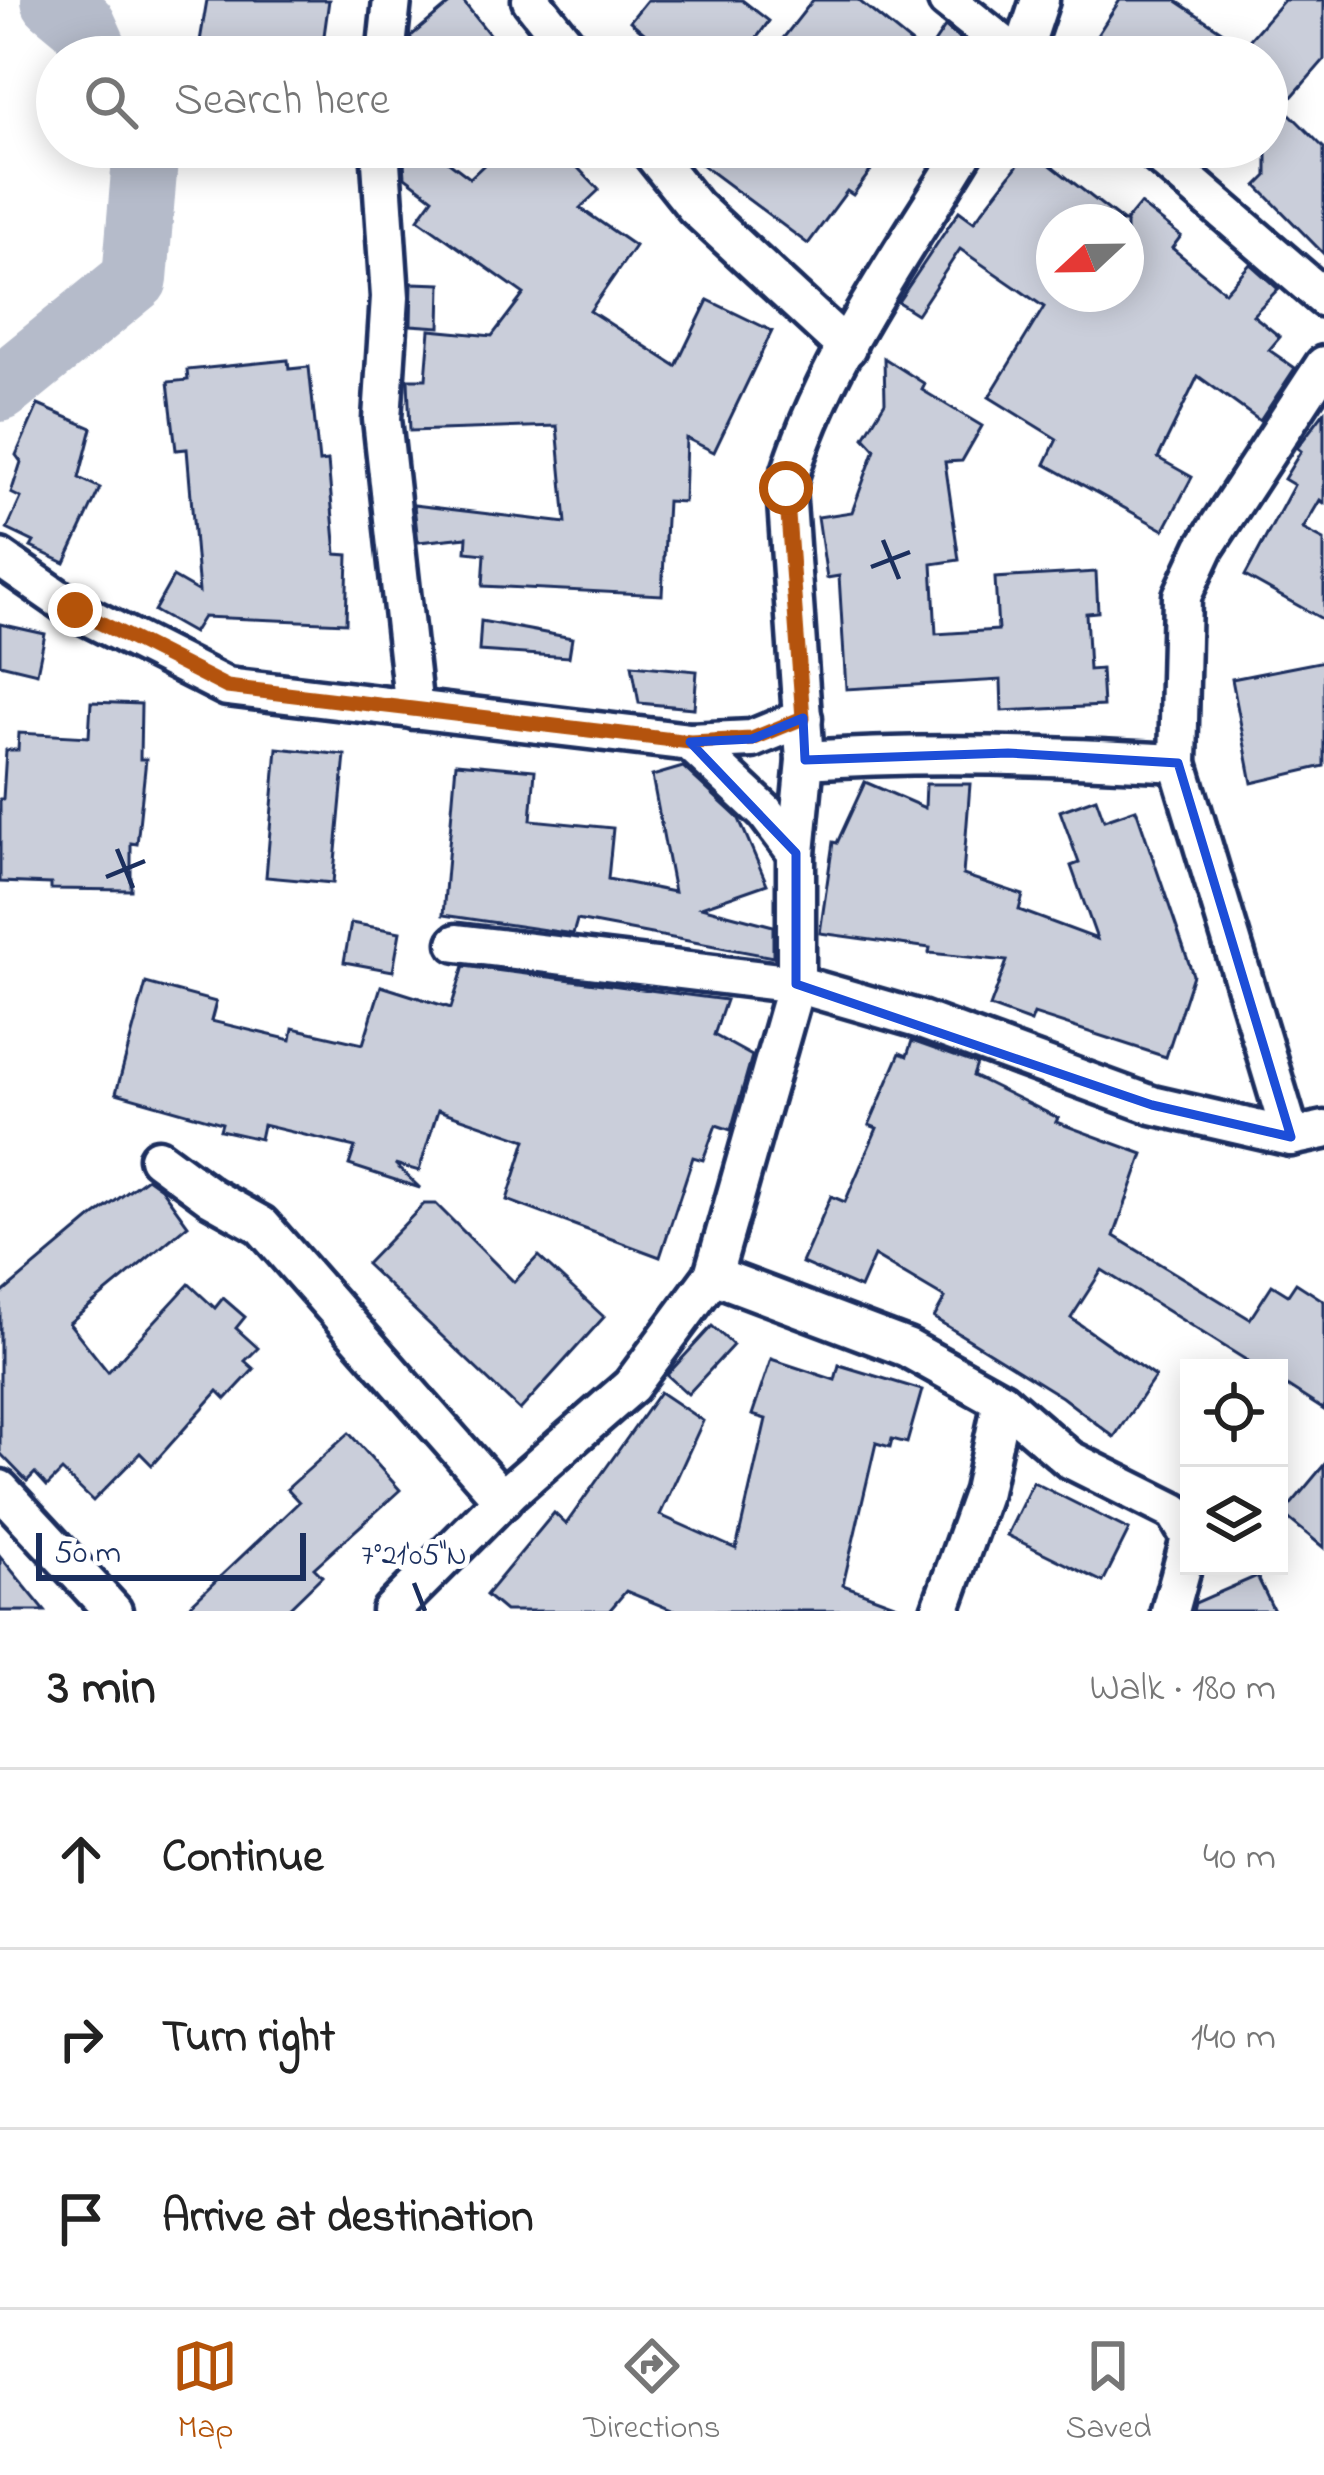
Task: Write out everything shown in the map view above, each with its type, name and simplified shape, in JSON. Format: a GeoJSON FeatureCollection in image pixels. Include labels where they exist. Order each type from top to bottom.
{"type":"FeatureCollection","features":[{"type":"Feature","properties":{"kind":"street"},"geometry":{"type":"LineString","coordinates":[[388,36],[392,0]]}},
{"type":"Feature","properties":{"kind":"street"},"geometry":{"type":"LineString","coordinates":[[531,0],[559,36]]}},
{"type":"Feature","properties":{"kind":"street"},"geometry":{"type":"LineString","coordinates":[[946,0],[993,36]]}},
{"type":"Feature","properties":{"kind":"street"},"geometry":{"type":"LineString","coordinates":[[1027,36],[1040,0]]}},
{"type":"Feature","properties":{"kind":"street"},"geometry":{"type":"LineString","coordinates":[[381,168],[390,297],[382,419],[414,710]]}},
{"type":"Feature","properties":{"kind":"street"},"geometry":{"type":"LineString","coordinates":[[664,168],[695,207],[847,348]]}},
{"type":"Feature","properties":{"kind":"street"},"geometry":{"type":"LineString","coordinates":[[391,1611],[503,1500],[631,1386],[713,1275],[796,984],[796,854],[805,760],[786,488],[796,451],[847,348],[954,168]]}},
{"type":"Feature","properties":{"kind":"street"},"geometry":{"type":"LineString","coordinates":[[1173,168],[1324,298]]}},
{"type":"Feature","properties":{"kind":"street"},"geometry":{"type":"LineString","coordinates":[[457,943],[796,984],[920,1020],[1152,1105],[1307,1133],[1178,763],[1182,596],[1205,547],[1324,365]]}},
{"type":"Feature","properties":{"kind":"street"},"geometry":{"type":"LineString","coordinates":[[0,558],[75,610],[227,687],[690,742],[752,739],[803,718]]}},
{"type":"Feature","properties":{"kind":"street"},"geometry":{"type":"LineString","coordinates":[[690,742],[765,812],[796,854]]}},
{"type":"Feature","properties":{"kind":"street"},"geometry":{"type":"LineString","coordinates":[[805,760],[1008,753],[1178,763]]}},
{"type":"Feature","properties":{"kind":"street"},"geometry":{"type":"LineString","coordinates":[[158,1159],[261,1225],[503,1500]]}},
{"type":"Feature","properties":{"kind":"street"},"geometry":{"type":"LineString","coordinates":[[713,1275],[907,1348],[1002,1401],[1070,1459],[1174,1512],[1180,1523]]}},
{"type":"Feature","properties":{"kind":"street"},"geometry":{"type":"LineString","coordinates":[[940,1611],[982,1491],[1002,1401]]}},
{"type":"Feature","properties":{"kind":"street"},"geometry":{"type":"LineString","coordinates":[[0,1489],[113,1611]]}},
{"type":"Feature","properties":{"kind":"street"},"geometry":{"type":"LineString","coordinates":[[1170,1611],[1180,1573]]}},
{"type":"Feature","properties":{"kind":"highlighted area"},"geometry":{"type":"Polygon","coordinates":[[[803,718],[805,760],[1008,753],[1178,763],[1291,1137],[1152,1105],[796,984],[796,853],[690,742],[752,739],[803,718]]]}},
{"type":"Feature","properties":{"kind":"building"},"geometry":{"type":"Polygon","coordinates":[[[207,0],[329,0],[324,36],[201,36],[207,0]]]}},
{"type":"Feature","properties":{"kind":"building"},"geometry":{"type":"Polygon","coordinates":[[[454,0],[462,0],[491,36],[411,36],[454,0]]]}},
{"type":"Feature","properties":{"kind":"building"},"geometry":{"type":"Polygon","coordinates":[[[647,0],[742,0],[769,21],[758,36],[648,36],[630,21],[647,0]]]}},
{"type":"Feature","properties":{"kind":"building"},"geometry":{"type":"Polygon","coordinates":[[[813,0],[858,0],[903,36],[785,36],[813,0]]]}},
{"type":"Feature","properties":{"kind":"building"},"geometry":{"type":"Polygon","coordinates":[[[1120,0],[1175,0],[1229,36],[1097,36],[1120,0]]]}},
{"type":"Feature","properties":{"kind":"building"},"geometry":{"type":"Polygon","coordinates":[[[1284,0],[1324,0],[1324,60],[1288,101],[1288,36],[1253,36],[1284,0]]]}},
{"type":"Feature","properties":{"kind":"building"},"geometry":{"type":"Polygon","coordinates":[[[1288,112],[1324,148],[1324,254],[1257,186],[1267,176],[1267,168],[1288,168],[1288,112]]]}},
{"type":"Feature","properties":{"kind":"building"},"geometry":{"type":"Polygon","coordinates":[[[404,168],[457,168],[470,178],[481,168],[578,168],[599,190],[580,208],[635,246],[590,311],[676,366],[708,300],[772,331],[714,452],[686,438],[684,502],[667,501],[662,595],[483,586],[485,554],[466,552],[467,537],[418,542],[414,505],[566,523],[557,426],[410,431],[408,379],[426,379],[430,330],[492,336],[524,294],[418,219],[433,198],[405,177],[404,168]]]}},
{"type":"Feature","properties":{"kind":"building"},"geometry":{"type":"Polygon","coordinates":[[[706,168],[873,168],[853,195],[847,191],[808,244],[706,168]]]}},
{"type":"Feature","properties":{"kind":"building"},"geometry":{"type":"Polygon","coordinates":[[[1015,168],[1054,168],[1101,204],[1036,204],[1036,301],[960,249],[917,314],[898,302],[959,211],[974,222],[1015,168]]]}},
{"type":"Feature","properties":{"kind":"building"},"geometry":{"type":"Polygon","coordinates":[[[1144,207],[1181,236],[1172,248],[1225,292],[1250,264],[1278,289],[1253,315],[1280,337],[1269,350],[1295,368],[1260,421],[1198,376],[1158,458],[1192,477],[1164,530],[1045,464],[1057,439],[989,397],[1041,312],[1144,312],[1144,207]]]}},
{"type":"Feature","properties":{"kind":"building"},"geometry":{"type":"Polygon","coordinates":[[[412,283],[441,284],[440,327],[411,325],[412,283]]]}},
{"type":"Feature","properties":{"kind":"building"},"geometry":{"type":"Polygon","coordinates":[[[884,358],[925,384],[922,390],[982,426],[962,461],[945,462],[959,560],[932,564],[936,634],[998,630],[995,578],[1096,572],[1098,612],[1086,613],[1089,670],[1101,669],[1103,706],[1002,711],[1001,680],[846,689],[839,576],[827,578],[818,517],[852,512],[875,449],[864,437],[885,402],[884,358]]]}},
{"type":"Feature","properties":{"kind":"building"},"geometry":{"type":"Polygon","coordinates":[[[288,360],[289,369],[309,367],[319,462],[328,461],[336,554],[348,555],[346,623],[203,617],[193,633],[154,611],[173,577],[199,592],[187,449],[176,450],[168,382],[188,380],[187,370],[288,360]]]}},
{"type":"Feature","properties":{"kind":"building"},"geometry":{"type":"Polygon","coordinates":[[[38,405],[92,428],[79,478],[100,488],[65,563],[7,529],[21,498],[11,493],[21,462],[16,455],[38,405]]]}},
{"type":"Feature","properties":{"kind":"building"},"geometry":{"type":"Polygon","coordinates":[[[1324,412],[1324,503],[1320,500],[1303,529],[1324,540],[1324,620],[1245,576],[1294,485],[1284,479],[1301,451],[1297,448],[1324,412]]]}},
{"type":"Feature","properties":{"kind":"building"},"geometry":{"type":"Polygon","coordinates":[[[481,621],[572,638],[569,657],[479,651],[481,621]]]}},
{"type":"Feature","properties":{"kind":"building"},"geometry":{"type":"Polygon","coordinates":[[[0,624],[45,634],[37,673],[0,664],[0,624]]]}},
{"type":"Feature","properties":{"kind":"building"},"geometry":{"type":"Polygon","coordinates":[[[1324,661],[1324,766],[1252,783],[1232,679],[1324,661]]]}},
{"type":"Feature","properties":{"kind":"building"},"geometry":{"type":"Polygon","coordinates":[[[632,665],[697,671],[694,708],[639,703],[632,665]]]}},
{"type":"Feature","properties":{"kind":"building"},"geometry":{"type":"Polygon","coordinates":[[[91,702],[141,704],[140,759],[146,759],[137,844],[131,843],[131,890],[51,889],[51,884],[0,882],[0,799],[6,750],[18,750],[19,733],[89,737],[91,702]]]}},
{"type":"Feature","properties":{"kind":"building"},"geometry":{"type":"Polygon","coordinates":[[[277,748],[345,755],[333,883],[266,877],[277,748]]]}},
{"type":"Feature","properties":{"kind":"building"},"geometry":{"type":"Polygon","coordinates":[[[456,763],[535,770],[531,820],[613,828],[608,879],[674,892],[652,776],[683,767],[739,819],[767,884],[701,907],[773,926],[773,957],[577,920],[573,934],[443,915],[456,763]]]}},
{"type":"Feature","properties":{"kind":"building"},"geometry":{"type":"Polygon","coordinates":[[[865,782],[925,808],[926,784],[970,784],[963,875],[1023,895],[1019,910],[1097,939],[1071,866],[1079,863],[1060,811],[1096,798],[1104,820],[1136,809],[1193,975],[1166,1057],[1034,1014],[1031,1022],[990,1007],[1007,961],[929,953],[930,948],[820,933],[833,842],[837,843],[865,782]]]}},
{"type":"Feature","properties":{"kind":"building"},"geometry":{"type":"Polygon","coordinates":[[[351,923],[400,932],[393,971],[344,962],[351,923]]]}},
{"type":"Feature","properties":{"kind":"building"},"geometry":{"type":"Polygon","coordinates":[[[464,966],[726,1000],[714,1035],[752,1056],[731,1130],[716,1125],[703,1160],[693,1157],[660,1257],[507,1200],[526,1140],[438,1110],[419,1171],[395,1164],[420,1188],[349,1165],[355,1147],[263,1125],[260,1139],[220,1130],[222,1123],[116,1093],[146,983],[216,1002],[211,1021],[291,1040],[293,1028],[363,1044],[381,986],[451,1008],[464,966]]]}},
{"type":"Feature","properties":{"kind":"building"},"geometry":{"type":"Polygon","coordinates":[[[912,1041],[977,1064],[973,1076],[1058,1118],[1056,1122],[1143,1154],[1114,1236],[1250,1319],[1272,1285],[1288,1295],[1296,1283],[1324,1301],[1324,1410],[1288,1387],[1288,1359],[1245,1359],[1102,1270],[1071,1318],[1155,1377],[1114,1437],[1062,1397],[934,1318],[945,1298],[874,1256],[860,1288],[802,1263],[831,1196],[845,1202],[877,1128],[869,1125],[900,1053],[907,1056],[912,1041]]]}},
{"type":"Feature","properties":{"kind":"building"},"geometry":{"type":"Polygon","coordinates":[[[147,1178],[161,1188],[188,1225],[69,1323],[108,1372],[189,1284],[215,1308],[223,1298],[245,1317],[236,1328],[258,1348],[245,1361],[254,1369],[226,1399],[218,1391],[152,1465],[140,1453],[93,1501],[62,1471],[47,1486],[35,1473],[27,1481],[0,1453],[0,1295],[147,1178]]]}},
{"type":"Feature","properties":{"kind":"building"},"geometry":{"type":"Polygon","coordinates":[[[424,1204],[436,1204],[514,1282],[538,1256],[604,1317],[520,1410],[366,1264],[424,1204]]]}},
{"type":"Feature","properties":{"kind":"building"},"geometry":{"type":"Polygon","coordinates":[[[712,1326],[733,1345],[688,1394],[667,1375],[712,1326]]]}},
{"type":"Feature","properties":{"kind":"building"},"geometry":{"type":"Polygon","coordinates":[[[771,1359],[835,1380],[839,1365],[922,1390],[907,1443],[892,1439],[890,1447],[876,1443],[843,1585],[904,1611],[674,1611],[626,1591],[609,1611],[505,1611],[486,1595],[554,1513],[566,1524],[660,1392],[703,1421],[660,1515],[736,1549],[766,1419],[752,1415],[771,1359]]]}},
{"type":"Feature","properties":{"kind":"building"},"geometry":{"type":"Polygon","coordinates":[[[349,1433],[400,1490],[314,1568],[322,1576],[286,1611],[184,1611],[299,1502],[287,1489],[349,1433]]]}},
{"type":"Feature","properties":{"kind":"building"},"geometry":{"type":"Polygon","coordinates":[[[1324,1465],[1324,1548],[1288,1518],[1288,1508],[1324,1465]]]}},
{"type":"Feature","properties":{"kind":"building"},"geometry":{"type":"Polygon","coordinates":[[[1033,1482],[1129,1530],[1103,1582],[1007,1535],[1033,1482]]]}},
{"type":"Feature","properties":{"kind":"building"},"geometry":{"type":"Polygon","coordinates":[[[0,1556],[45,1611],[0,1611],[0,1556]]]}},
{"type":"Feature","properties":{"kind":"building"},"geometry":{"type":"Polygon","coordinates":[[[1257,1576],[1274,1611],[1193,1611],[1195,1603],[1257,1576]]]}},
{"type":"Feature","properties":{"kind":"waterway"},"geometry":{"type":"LineString","coordinates":[[54,0],[83,24],[88,36]]}},
{"type":"Feature","properties":{"kind":"waterway"},"geometry":{"type":"LineString","coordinates":[[0,389],[135,279],[144,168]]}},
{"type":"Feature","properties":{"kind":"route"},"geometry":{"type":"LineString","coordinates":[[75,610],[227,687],[690,742],[736,742],[770,735],[803,718],[786,488]]}}]}
